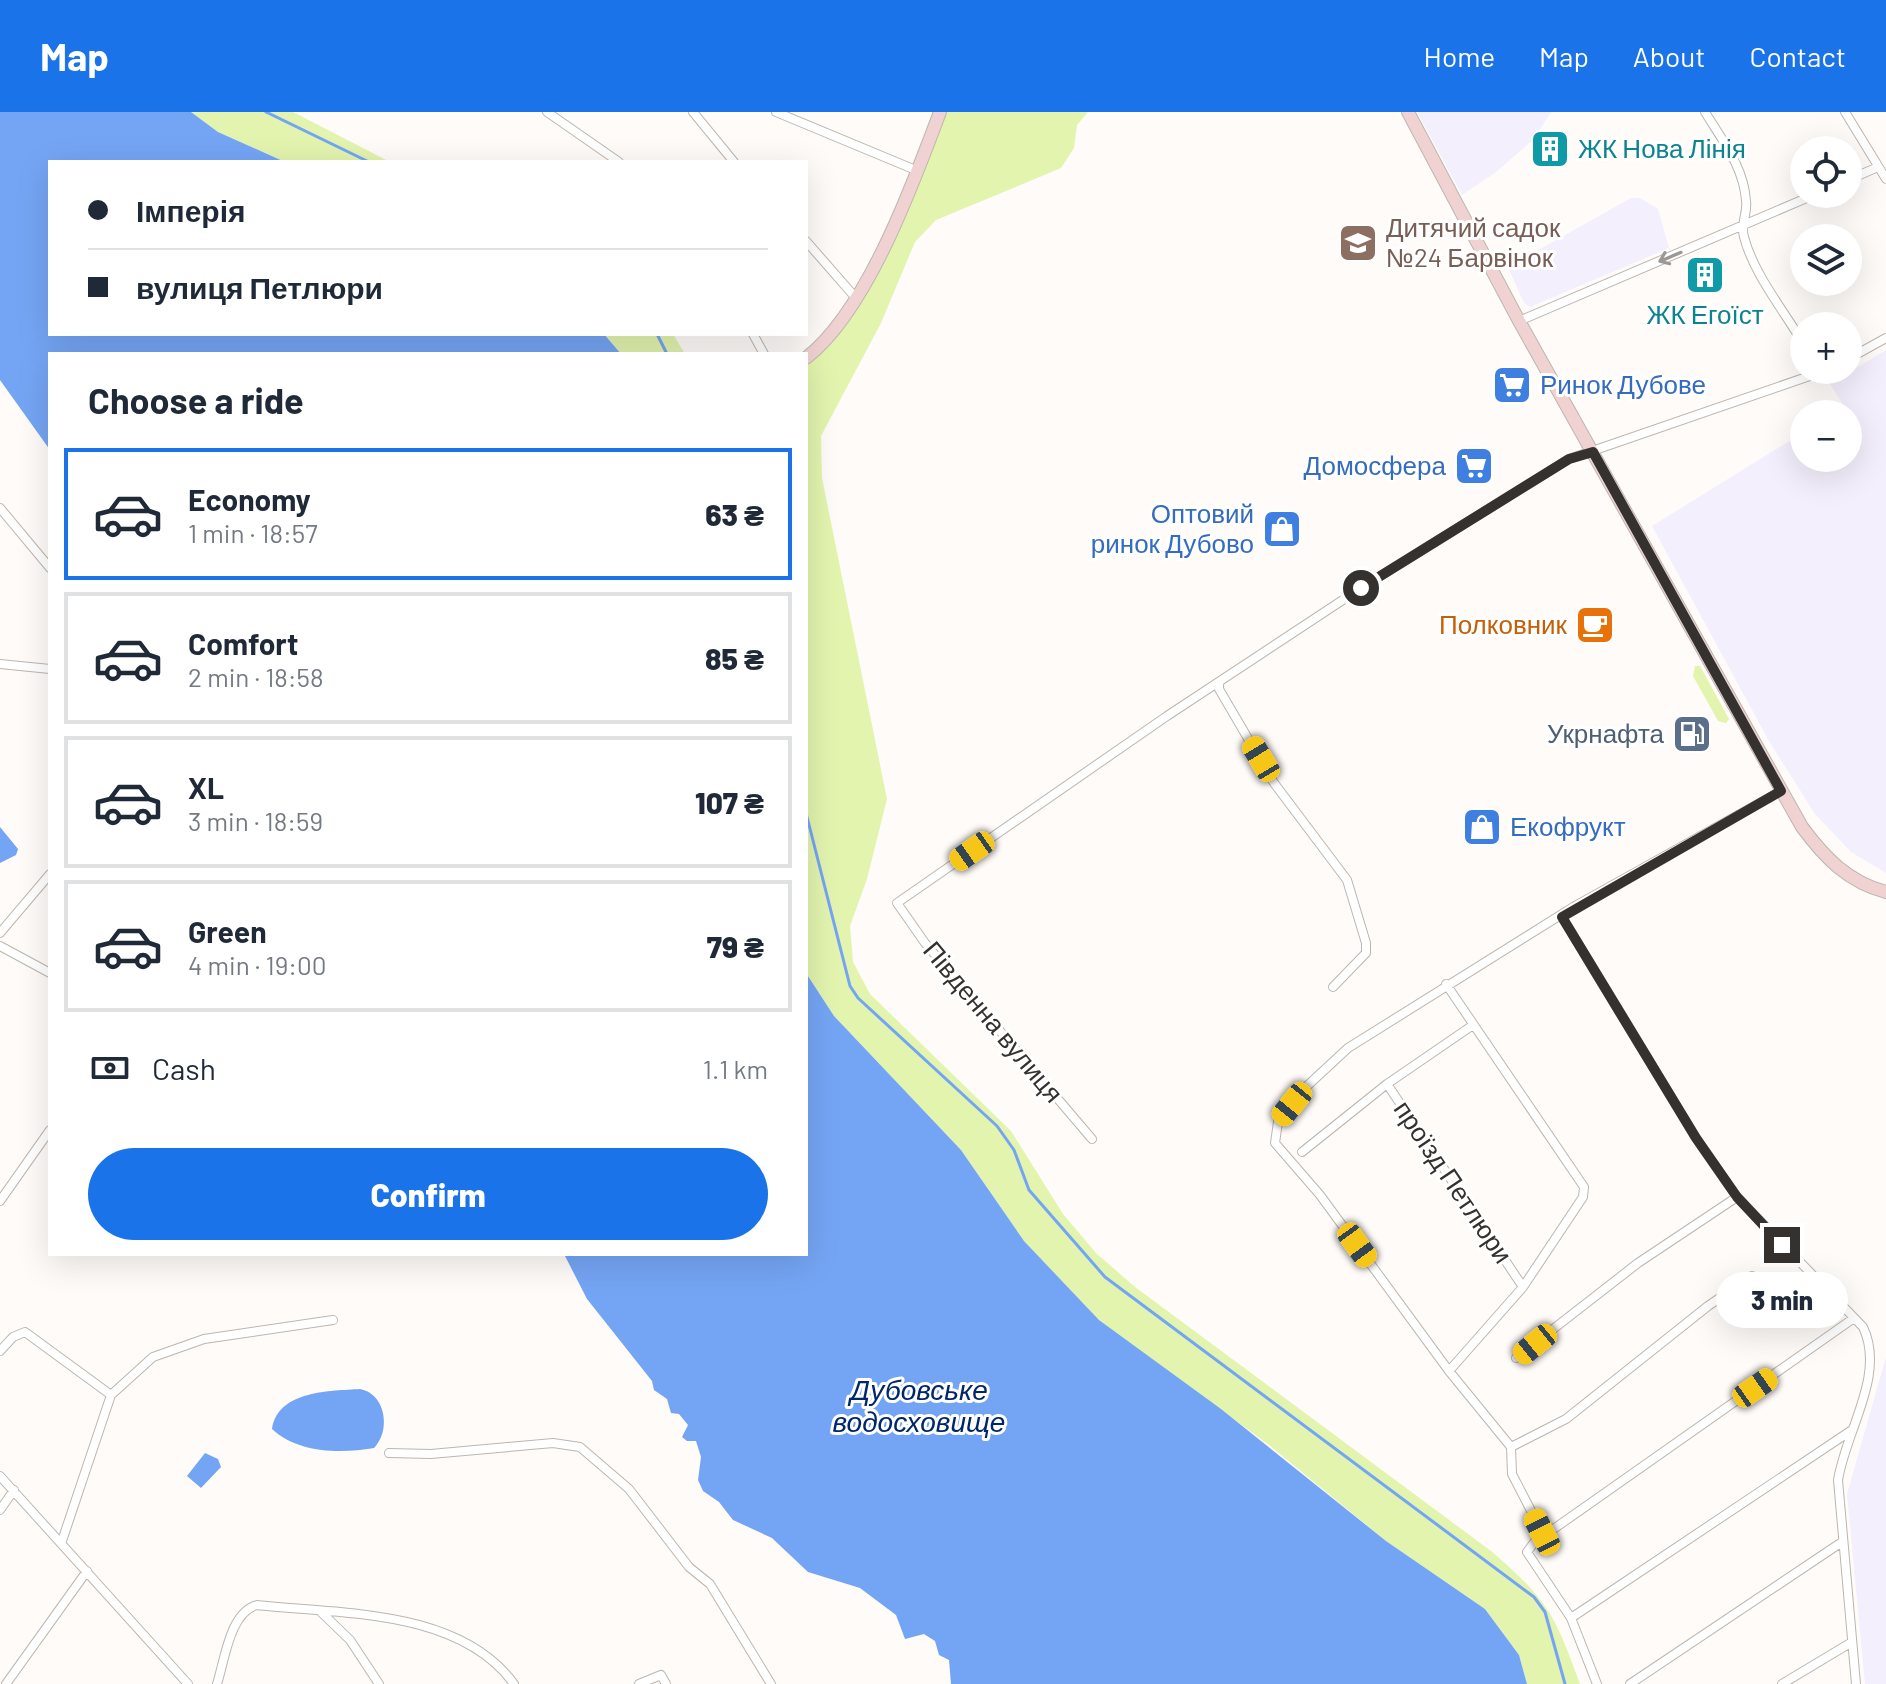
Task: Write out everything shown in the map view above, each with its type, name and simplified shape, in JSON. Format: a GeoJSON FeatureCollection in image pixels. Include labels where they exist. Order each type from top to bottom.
{"type":"FeatureCollection","features":[{"type":"Feature","properties":{"kind":"main road"},"geometry":{"type":"LineString","coordinates":[[808,356],[835,329],[855,297],[918,171],[940,112]]}},
{"type":"Feature","properties":{"kind":"main road"},"geometry":{"type":"LineString","coordinates":[[1408,112],[1519,321],[1802,827],[1832,863],[1849,877],[1886,892]]}},
{"type":"Feature","properties":{"kind":"street"},"geometry":{"type":"LineString","coordinates":[[547,112],[616,160]]}},
{"type":"Feature","properties":{"kind":"street"},"geometry":{"type":"LineString","coordinates":[[693,112],[732,160]]}},
{"type":"Feature","properties":{"kind":"street"},"geometry":{"type":"LineString","coordinates":[[776,112],[918,171]]}},
{"type":"Feature","properties":{"kind":"street"},"geometry":{"type":"LineString","coordinates":[[1705,112],[1733,156],[1743,182],[1747,203],[1742,227],[1750,253],[1790,321]]}},
{"type":"Feature","properties":{"kind":"street"},"geometry":{"type":"LineString","coordinates":[[1845,112],[1886,179]]}},
{"type":"Feature","properties":{"kind":"street"},"geometry":{"type":"LineString","coordinates":[[1862,174],[1878,167]]}},
{"type":"Feature","properties":{"kind":"street"},"geometry":{"type":"LineString","coordinates":[[1519,321],[1790,206]]}},
{"type":"Feature","properties":{"kind":"street"},"geometry":{"type":"LineString","coordinates":[[808,244],[835,278],[855,297]]}},
{"type":"Feature","properties":{"kind":"street"},"geometry":{"type":"LineString","coordinates":[[1862,351],[1886,338]]}},
{"type":"Feature","properties":{"kind":"street"},"geometry":{"type":"LineString","coordinates":[[1333,987],[1366,953],[1347,880],[1274,783],[1219,689],[1219,682],[1569,459],[1790,382]]}},
{"type":"Feature","properties":{"kind":"street"},"geometry":{"type":"LineString","coordinates":[[0,508],[48,566]]}},
{"type":"Feature","properties":{"kind":"street"},"geometry":{"type":"LineString","coordinates":[[2,667],[48,669]]}},
{"type":"Feature","properties":{"kind":"street","name":"Південна вулиця"},"geometry":{"type":"LineString","coordinates":[[1092,1139],[925,943],[897,903],[1219,682]]}},
{"type":"Feature","properties":{"kind":"street"},"geometry":{"type":"LineString","coordinates":[[1542,1532],[1512,1474],[1511,1447],[1449,1371],[1320,1195],[1275,1143],[1278,1122],[1307,1086],[1348,1048],[1446,984],[1781,791]]}},
{"type":"Feature","properties":{"kind":"street"},"geometry":{"type":"LineString","coordinates":[[0,933],[48,876]]}},
{"type":"Feature","properties":{"kind":"street"},"geometry":{"type":"LineString","coordinates":[[1562,917],[1696,1138],[1737,1197],[1854,1318],[1871,1340],[1875,1355],[1872,1376],[1838,1480],[1856,1684]]}},
{"type":"Feature","properties":{"kind":"street"},"geometry":{"type":"LineString","coordinates":[[0,946],[48,972]]}},
{"type":"Feature","properties":{"kind":"street"},"geometry":{"type":"LineString","coordinates":[[1446,984],[1584,1187],[1583,1197],[1523,1287],[1449,1371]]}},
{"type":"Feature","properties":{"kind":"street","name":"проїзд Петлюри"},"geometry":{"type":"LineString","coordinates":[[1473,1025],[1387,1084],[1523,1287]]}},
{"type":"Feature","properties":{"kind":"street"},"geometry":{"type":"LineString","coordinates":[[1302,1152],[1387,1084]]}},
{"type":"Feature","properties":{"kind":"street"},"geometry":{"type":"LineString","coordinates":[[0,1201],[48,1133]]}},
{"type":"Feature","properties":{"kind":"street"},"geometry":{"type":"LineString","coordinates":[[1516,1358],[1638,1263],[1737,1197]]}},
{"type":"Feature","properties":{"kind":"street"},"geometry":{"type":"LineString","coordinates":[[1511,1447],[1566,1419],[1708,1306],[1752,1276]]}},
{"type":"Feature","properties":{"kind":"street"},"geometry":{"type":"LineString","coordinates":[[1597,1684],[1571,1618],[1527,1552],[1542,1532],[1555,1528],[1854,1318]]}},
{"type":"Feature","properties":{"kind":"street"},"geometry":{"type":"LineString","coordinates":[[62,1541],[111,1395],[153,1357],[204,1339],[333,1320]]}},
{"type":"Feature","properties":{"kind":"street"},"geometry":{"type":"LineString","coordinates":[[0,1351],[13,1337],[25,1332],[111,1395]]}},
{"type":"Feature","properties":{"kind":"street"},"geometry":{"type":"LineString","coordinates":[[1571,1618],[1853,1429]]}},
{"type":"Feature","properties":{"kind":"street"},"geometry":{"type":"LineString","coordinates":[[389,1453],[431,1454],[553,1443],[580,1447],[629,1489],[689,1567],[710,1584],[771,1684]]}},
{"type":"Feature","properties":{"kind":"street"},"geometry":{"type":"LineString","coordinates":[[0,1476],[62,1541],[188,1684]]}},
{"type":"Feature","properties":{"kind":"street"},"geometry":{"type":"LineString","coordinates":[[0,1510],[14,1490]]}},
{"type":"Feature","properties":{"kind":"street"},"geometry":{"type":"LineString","coordinates":[[1630,1684],[1842,1542]]}},
{"type":"Feature","properties":{"kind":"street"},"geometry":{"type":"LineString","coordinates":[[6,1684],[87,1571]]}},
{"type":"Feature","properties":{"kind":"street"},"geometry":{"type":"LineString","coordinates":[[217,1684],[238,1619],[246,1608],[257,1605],[395,1621],[460,1639],[487,1654],[514,1684]]}},
{"type":"Feature","properties":{"kind":"street"},"geometry":{"type":"LineString","coordinates":[[320,1612],[350,1640],[379,1684]]}},
{"type":"Feature","properties":{"kind":"street"},"geometry":{"type":"LineString","coordinates":[[1782,1684],[1852,1642]]}},
{"type":"Feature","properties":{"kind":"street"},"geometry":{"type":"LineString","coordinates":[[639,1684],[661,1675],[666,1684]]}},
{"type":"Feature","properties":{"kind":"shaded area"},"geometry":{"type":"Polygon","coordinates":[[[1417,112],[1551,112],[1533,140],[1496,172],[1462,195],[1417,112]]]}},
{"type":"Feature","properties":{"kind":"shaded area"},"geometry":{"type":"Polygon","coordinates":[[[1631,198],[1640,198],[1658,209],[1669,248],[1530,307],[1524,303],[1508,267],[1631,198]]]}},
{"type":"Feature","properties":{"kind":"shaded area"},"geometry":{"type":"Polygon","coordinates":[[[1886,350],[1886,873],[1851,852],[1815,814],[1769,741],[1652,526],[1790,441],[1790,472],[1862,472],[1862,400],[1840,400],[1830,384],[1862,384],[1862,365],[1886,350]]]}},
{"type":"Feature","properties":{"kind":"shaded area"},"geometry":{"type":"Polygon","coordinates":[[[1886,1357],[1886,1684],[1865,1684],[1847,1494],[1886,1357]]]}},
{"type":"Feature","properties":{"kind":"green space"},"geometry":{"type":"Polygon","coordinates":[[[191,112],[293,112],[386,160],[281,160],[218,132],[191,112]]]}},
{"type":"Feature","properties":{"kind":"green space"},"geometry":{"type":"Polygon","coordinates":[[[945,112],[1088,112],[1077,125],[1074,148],[1061,168],[936,220],[915,242],[881,323],[821,436],[822,478],[887,799],[867,879],[850,926],[853,962],[870,994],[1011,1131],[1063,1214],[1096,1253],[1135,1287],[1491,1551],[1538,1596],[1548,1610],[1580,1684],[1527,1684],[1519,1655],[1485,1609],[1386,1541],[1269,1445],[1099,1320],[1024,1241],[961,1150],[834,1016],[808,976],[808,362],[839,332],[945,112]]]}},
{"type":"Feature","properties":{"kind":"green space"},"geometry":{"type":"Polygon","coordinates":[[[606,336],[674,336],[684,352],[619,352],[606,336]]]}},
{"type":"Feature","properties":{"kind":"green space"},"geometry":{"type":"Polygon","coordinates":[[[1695,666],[1700,666],[1729,719],[1726,723],[1718,721],[1693,676],[1695,666]]]}},
{"type":"Feature","properties":{"kind":"water"},"geometry":{"type":"Polygon","coordinates":[[[0,112],[191,112],[218,132],[281,160],[48,160],[48,336],[606,336],[619,352],[48,352],[48,447],[0,380],[0,112]]]}},
{"type":"Feature","properties":{"kind":"water"},"geometry":{"type":"Polygon","coordinates":[[[0,827],[18,849],[16,855],[0,863],[0,827]]]}},
{"type":"Feature","properties":{"kind":"water","name":"Дубовське водосховище"},"geometry":{"type":"Polygon","coordinates":[[[808,976],[834,1016],[961,1150],[1024,1241],[1099,1320],[1221,1409],[1386,1541],[1485,1609],[1519,1655],[1527,1684],[951,1684],[949,1660],[939,1655],[935,1641],[924,1634],[905,1639],[896,1615],[860,1588],[808,1572],[772,1538],[733,1520],[719,1502],[703,1491],[698,1480],[701,1457],[696,1441],[687,1441],[682,1437],[688,1425],[679,1414],[671,1413],[667,1399],[654,1390],[652,1381],[587,1299],[565,1256],[808,1256],[808,976]]]}},
{"type":"Feature","properties":{"kind":"water"},"geometry":{"type":"Polygon","coordinates":[[[360,1389],[376,1398],[383,1414],[383,1432],[374,1448],[320,1450],[294,1443],[272,1429],[276,1416],[295,1400],[321,1392],[360,1389]]]}},
{"type":"Feature","properties":{"kind":"water"},"geometry":{"type":"Polygon","coordinates":[[[205,1453],[218,1459],[221,1467],[201,1488],[187,1476],[205,1453]]]}},
{"type":"Feature","properties":{"kind":"waterway"},"geometry":{"type":"LineString","coordinates":[[266,112],[365,160]]}},
{"type":"Feature","properties":{"kind":"waterway"},"geometry":{"type":"LineString","coordinates":[[658,336],[666,352]]}},
{"type":"Feature","properties":{"kind":"waterway"},"geometry":{"type":"LineString","coordinates":[[808,821],[850,986],[858,998],[997,1126],[1014,1150],[1029,1190],[1105,1277],[1534,1597],[1545,1612],[1565,1684]]}},
{"type":"Feature","properties":{"kind":"place","name":"ЖК Нова Лінія"},"geometry":{"type":"Point","coordinates":[1550,149]}},
{"type":"Feature","properties":{"kind":"place","name":"Дитячий садок №24 Барвінок"},"geometry":{"type":"Point","coordinates":[1358,243]}},
{"type":"Feature","properties":{"kind":"place","name":"ЖК Егоїст"},"geometry":{"type":"Point","coordinates":[1705,275]}},
{"type":"Feature","properties":{"kind":"place","name":"Ринок Дубове"},"geometry":{"type":"Point","coordinates":[1512,385]}},
{"type":"Feature","properties":{"kind":"place","name":"Домосфера"},"geometry":{"type":"Point","coordinates":[1474,466]}},
{"type":"Feature","properties":{"kind":"place","name":"Оптовий ринок Дубово"},"geometry":{"type":"Point","coordinates":[1282,529]}},
{"type":"Feature","properties":{"kind":"place","name":"Полковник"},"geometry":{"type":"Point","coordinates":[1595,625]}},
{"type":"Feature","properties":{"kind":"place","name":"Укрнафта"},"geometry":{"type":"Point","coordinates":[1692,734]}},
{"type":"Feature","properties":{"kind":"place","name":"Екофрукт"},"geometry":{"type":"Point","coordinates":[1482,827]}},
{"type":"Feature","properties":{"kind":"route"},"geometry":{"type":"LineString","coordinates":[[1361,588],[1569,459],[1593,452],[1781,791],[1575,906],[1562,917],[1696,1138],[1737,1197],[1782,1245]]}}]}
